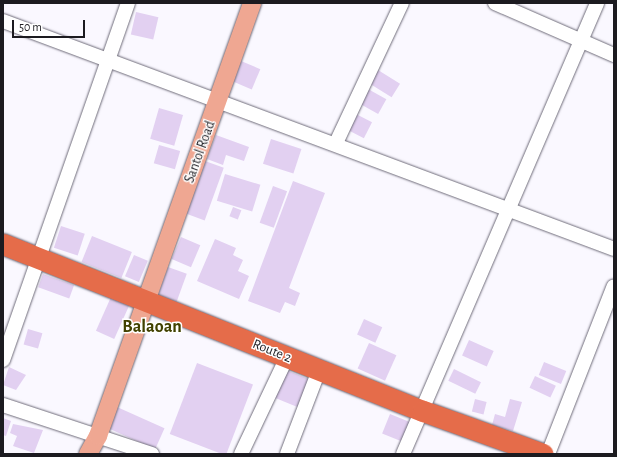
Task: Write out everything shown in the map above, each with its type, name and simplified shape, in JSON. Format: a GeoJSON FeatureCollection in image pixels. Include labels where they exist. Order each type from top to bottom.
{"type":"FeatureCollection","features":[{"type":"Feature","properties":{"kind":"highway","name":"Route 2"},"geometry":{"type":"LineString","coordinates":[[3,244],[423,411],[543,454]]}},
{"type":"Feature","properties":{"kind":"main road","name":"Santol Road"},"geometry":{"type":"LineString","coordinates":[[88,454],[98,436],[252,3]]}},
{"type":"Feature","properties":{"kind":"street"},"geometry":{"type":"LineString","coordinates":[[3,360],[40,259],[128,3]]}},
{"type":"Feature","properties":{"kind":"street"},"geometry":{"type":"LineString","coordinates":[[336,144],[402,3]]}},
{"type":"Feature","properties":{"kind":"street"},"geometry":{"type":"LineString","coordinates":[[495,3],[614,55]]}},
{"type":"Feature","properties":{"kind":"street"},"geometry":{"type":"LineString","coordinates":[[403,454],[423,411],[508,207],[597,3]]}},
{"type":"Feature","properties":{"kind":"street"},"geometry":{"type":"LineString","coordinates":[[3,21],[108,59],[218,102],[508,207],[614,249]]}},
{"type":"Feature","properties":{"kind":"street"},"geometry":{"type":"LineString","coordinates":[[548,454],[614,286]]}},
{"type":"Feature","properties":{"kind":"street"},"geometry":{"type":"LineString","coordinates":[[241,454],[287,357]]}},
{"type":"Feature","properties":{"kind":"street"},"geometry":{"type":"LineString","coordinates":[[287,454],[319,370]]}},
{"type":"Feature","properties":{"kind":"street"},"geometry":{"type":"LineString","coordinates":[[3,405],[152,454]]}},
{"type":"Feature","properties":{"kind":"building"},"geometry":{"type":"Polygon","coordinates":[[[136,12],[158,17],[153,40],[131,34],[136,12]]]}},
{"type":"Feature","properties":{"kind":"building"},"geometry":{"type":"Polygon","coordinates":[[[241,61],[260,69],[252,89],[232,81],[241,61]]]}},
{"type":"Feature","properties":{"kind":"building"},"geometry":{"type":"Polygon","coordinates":[[[378,70],[400,84],[392,97],[370,84],[378,70]]]}},
{"type":"Feature","properties":{"kind":"building"},"geometry":{"type":"Polygon","coordinates":[[[368,89],[386,99],[378,114],[360,104],[368,89]]]}},
{"type":"Feature","properties":{"kind":"building"},"geometry":{"type":"Polygon","coordinates":[[[159,108],[183,115],[174,146],[150,139],[159,108]]]}},
{"type":"Feature","properties":{"kind":"building"},"geometry":{"type":"Polygon","coordinates":[[[356,114],[372,122],[364,138],[348,130],[356,114]]]}},
{"type":"Feature","properties":{"kind":"building"},"geometry":{"type":"Polygon","coordinates":[[[216,135],[249,147],[244,161],[226,155],[223,165],[207,159],[216,135]]]}},
{"type":"Feature","properties":{"kind":"building"},"geometry":{"type":"Polygon","coordinates":[[[271,139],[301,149],[293,174],[263,164],[271,139]]]}},
{"type":"Feature","properties":{"kind":"building"},"geometry":{"type":"Polygon","coordinates":[[[159,145],[180,151],[175,169],[154,163],[159,145]]]}},
{"type":"Feature","properties":{"kind":"building"},"geometry":{"type":"Polygon","coordinates":[[[205,161],[224,168],[205,220],[186,214],[205,161]]]}},
{"type":"Feature","properties":{"kind":"building"},"geometry":{"type":"Polygon","coordinates":[[[225,174],[260,185],[252,212],[217,201],[225,174]]]}},
{"type":"Feature","properties":{"kind":"building"},"geometry":{"type":"Polygon","coordinates":[[[293,181],[325,193],[289,288],[300,293],[295,306],[285,302],[280,313],[248,301],[293,181]]]}},
{"type":"Feature","properties":{"kind":"building"},"geometry":{"type":"Polygon","coordinates":[[[273,186],[287,191],[274,228],[260,223],[273,186]]]}},
{"type":"Feature","properties":{"kind":"building"},"geometry":{"type":"Polygon","coordinates":[[[233,207],[241,210],[238,220],[229,216],[233,207]]]}},
{"type":"Feature","properties":{"kind":"building"},"geometry":{"type":"Polygon","coordinates":[[[61,226],[85,234],[78,256],[54,248],[61,226]]]}},
{"type":"Feature","properties":{"kind":"building"},"geometry":{"type":"Polygon","coordinates":[[[92,236],[132,252],[121,278],[82,262],[92,236]]]}},
{"type":"Feature","properties":{"kind":"building"},"geometry":{"type":"Polygon","coordinates":[[[181,237],[200,245],[191,267],[172,259],[181,237]]]}},
{"type":"Feature","properties":{"kind":"building"},"geometry":{"type":"Polygon","coordinates":[[[215,239],[236,248],[233,255],[243,260],[238,271],[249,276],[239,299],[197,281],[215,239]]]}},
{"type":"Feature","properties":{"kind":"building"},"geometry":{"type":"Polygon","coordinates":[[[134,255],[148,261],[139,282],[125,276],[134,255]]]}},
{"type":"Feature","properties":{"kind":"building"},"geometry":{"type":"Polygon","coordinates":[[[168,267],[187,274],[177,302],[158,295],[168,267]]]}},
{"type":"Feature","properties":{"kind":"building"},"geometry":{"type":"Polygon","coordinates":[[[43,274],[74,285],[69,298],[38,287],[43,274]]]}},
{"type":"Feature","properties":{"kind":"building"},"geometry":{"type":"Polygon","coordinates":[[[111,297],[129,305],[114,339],[96,331],[111,297]]]}},
{"type":"Feature","properties":{"kind":"building"},"geometry":{"type":"Polygon","coordinates":[[[364,319],[382,327],[375,343],[357,335],[364,319]]]}},
{"type":"Feature","properties":{"kind":"building"},"geometry":{"type":"Polygon","coordinates":[[[28,329],[42,333],[38,349],[24,344],[28,329]]]}},
{"type":"Feature","properties":{"kind":"building"},"geometry":{"type":"Polygon","coordinates":[[[469,340],[494,351],[487,367],[462,356],[469,340]]]}},
{"type":"Feature","properties":{"kind":"building"},"geometry":{"type":"Polygon","coordinates":[[[369,343],[396,355],[385,381],[358,369],[369,343]]]}},
{"type":"Feature","properties":{"kind":"building"},"geometry":{"type":"Polygon","coordinates":[[[544,362],[566,371],[561,384],[539,375],[544,362]]]}},
{"type":"Feature","properties":{"kind":"building"},"geometry":{"type":"Polygon","coordinates":[[[197,363],[253,385],[226,454],[222,454],[170,434],[197,363]]]}},
{"type":"Feature","properties":{"kind":"building"},"geometry":{"type":"Polygon","coordinates":[[[9,367],[26,375],[16,390],[3,385],[9,367]]]}},
{"type":"Feature","properties":{"kind":"building"},"geometry":{"type":"Polygon","coordinates":[[[454,369],[481,382],[475,394],[448,381],[454,369]]]}},
{"type":"Feature","properties":{"kind":"building"},"geometry":{"type":"Polygon","coordinates":[[[286,370],[311,380],[300,408],[275,398],[286,370]]]}},
{"type":"Feature","properties":{"kind":"building"},"geometry":{"type":"Polygon","coordinates":[[[535,376],[556,386],[550,398],[530,388],[535,376]]]}},
{"type":"Feature","properties":{"kind":"building"},"geometry":{"type":"Polygon","coordinates":[[[475,399],[487,402],[483,415],[472,412],[475,399]]]}},
{"type":"Feature","properties":{"kind":"building"},"geometry":{"type":"Polygon","coordinates":[[[510,399],[522,402],[513,431],[492,425],[495,414],[505,417],[510,399]]]}},
{"type":"Feature","properties":{"kind":"building"},"geometry":{"type":"Polygon","coordinates":[[[117,407],[165,428],[155,449],[108,428],[117,407]]]}},
{"type":"Feature","properties":{"kind":"building"},"geometry":{"type":"Polygon","coordinates":[[[390,414],[410,422],[403,442],[382,433],[390,414]]]}},
{"type":"Feature","properties":{"kind":"building"},"geometry":{"type":"Polygon","coordinates":[[[3,418],[11,421],[6,436],[3,435],[3,418]]]}},
{"type":"Feature","properties":{"kind":"building"},"geometry":{"type":"Polygon","coordinates":[[[13,424],[43,430],[34,453],[13,446],[17,436],[10,433],[13,424]]]}},
{"type":"Feature","properties":{"kind":"district","name":"Balaoan"},"geometry":{"type":"Point","coordinates":[152,327]}}]}
